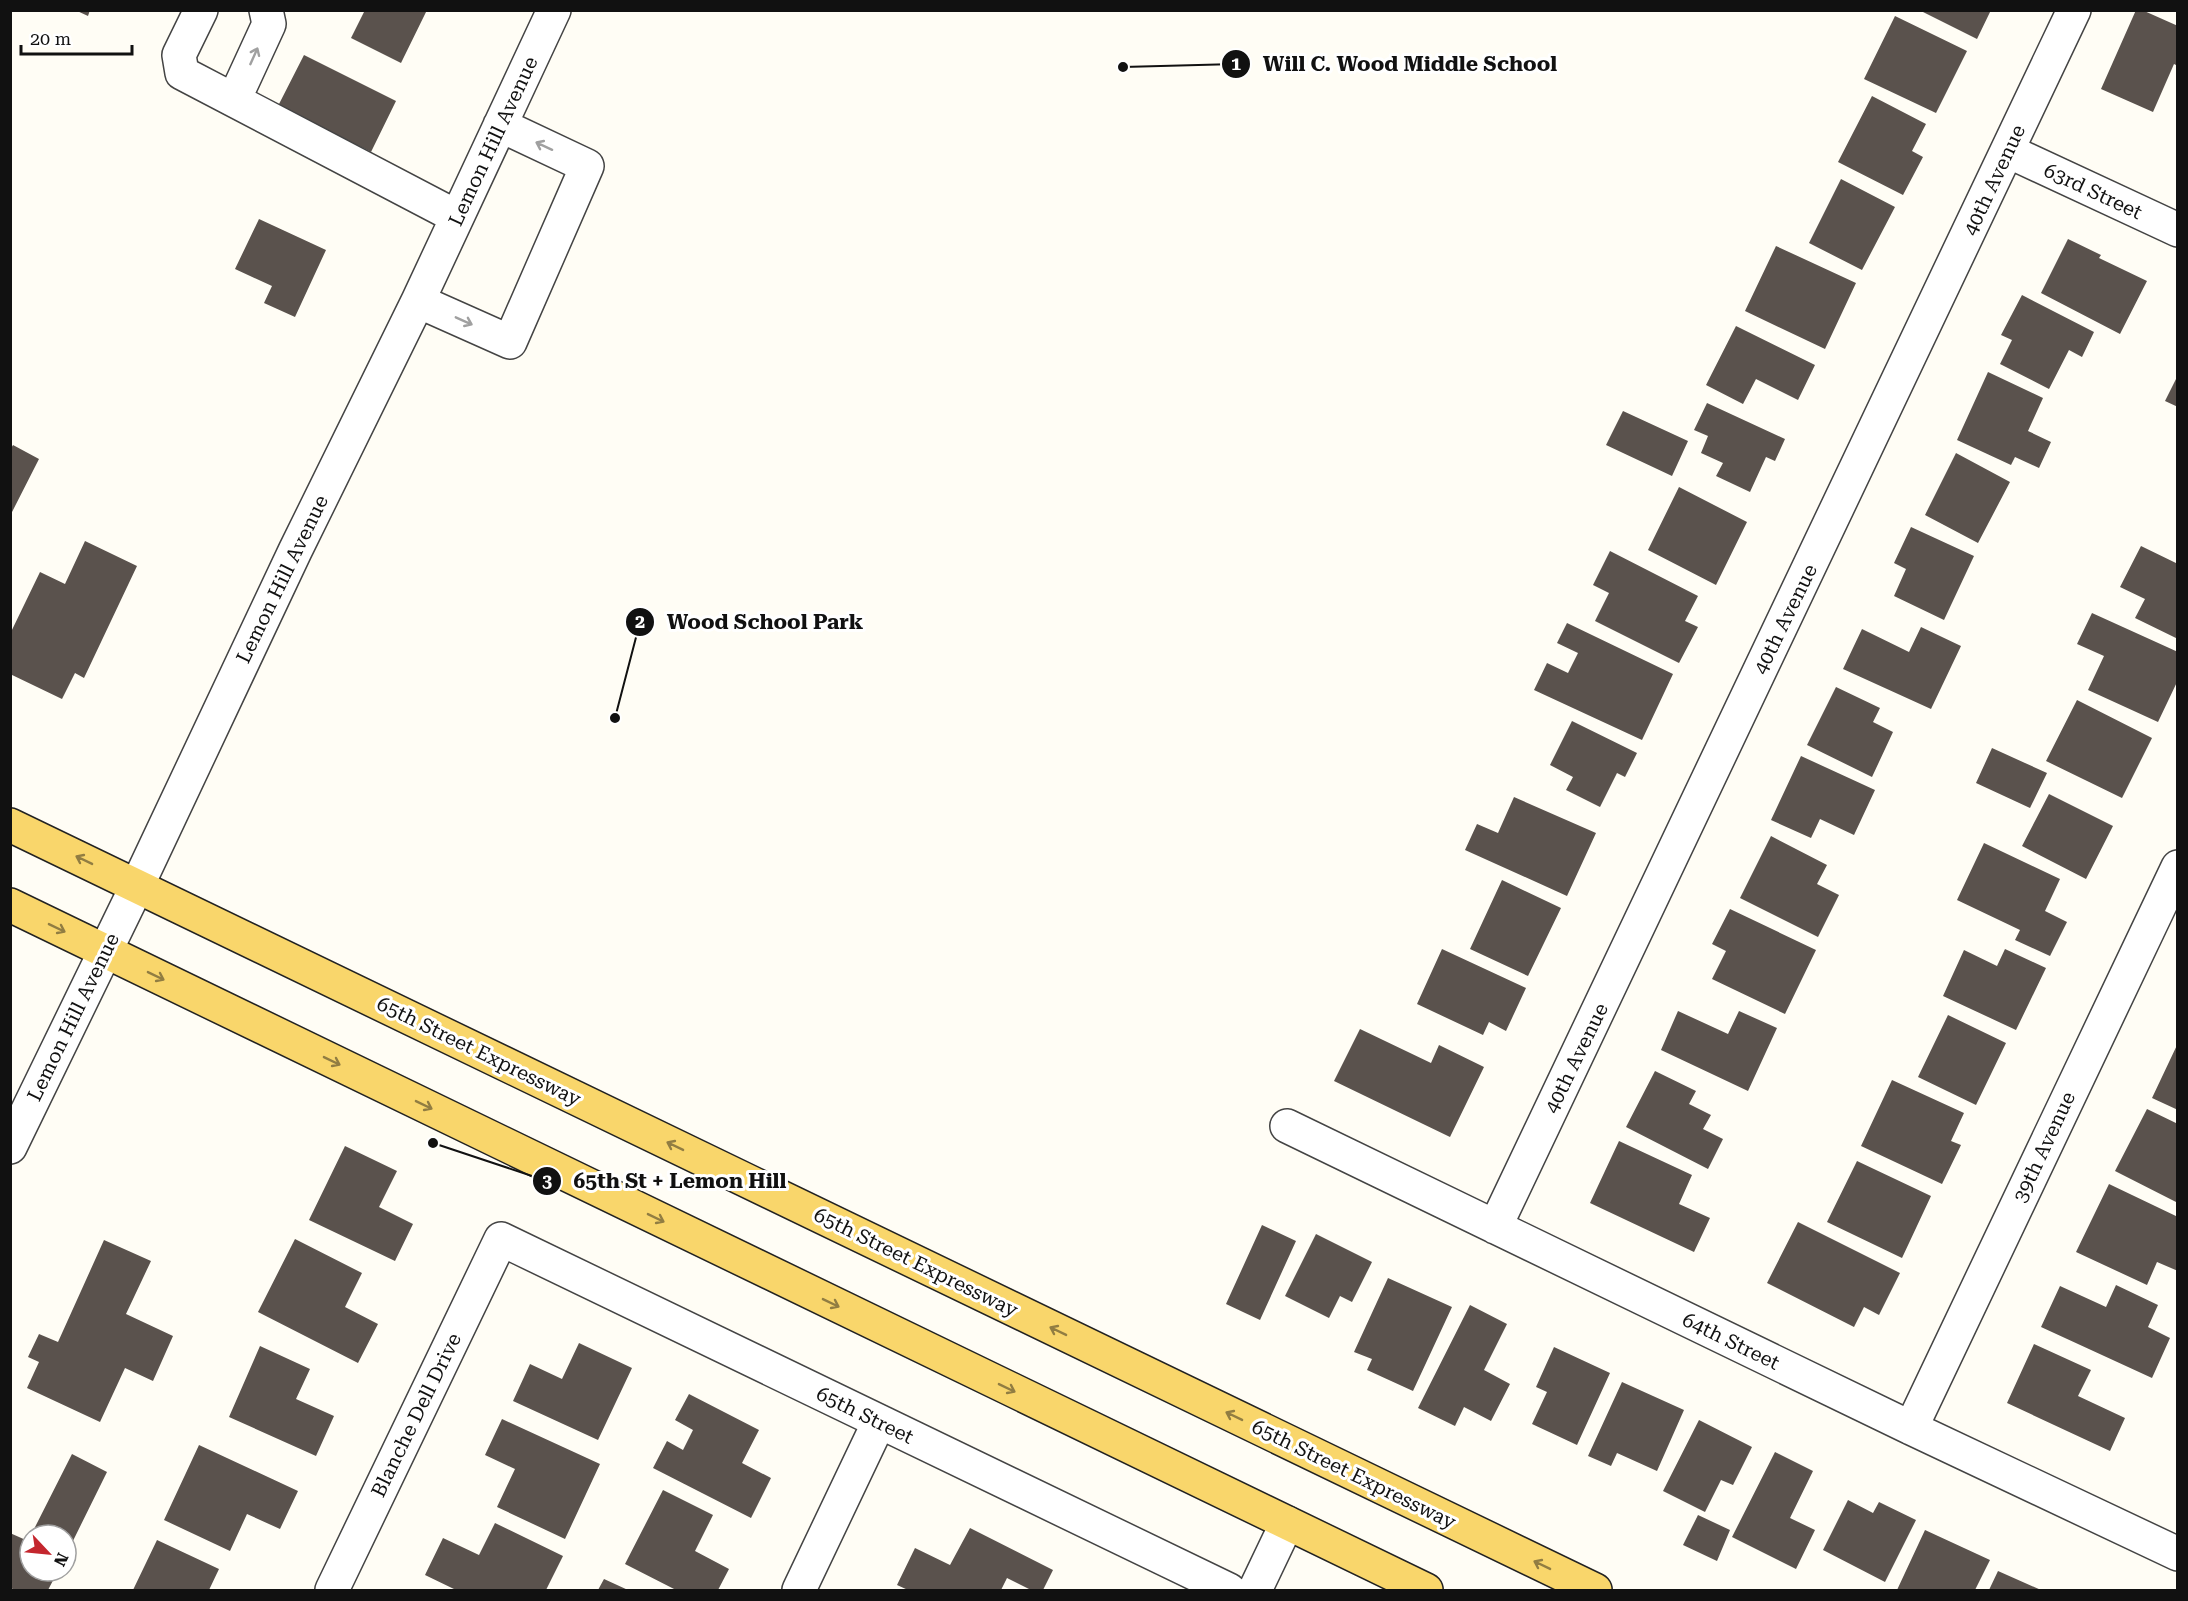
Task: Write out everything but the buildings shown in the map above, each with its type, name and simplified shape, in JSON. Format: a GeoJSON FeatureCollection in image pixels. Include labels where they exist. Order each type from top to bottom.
{"type":"FeatureCollection","features":[{"type":"Feature","properties":{"kind":"main road","name":"65th Street Expressway"},"geometry":{"type":"LineString","coordinates":[[10,825],[1595,1590]]}},
{"type":"Feature","properties":{"kind":"main road"},"geometry":{"type":"LineString","coordinates":[[10,905],[1426,1590]]}},
{"type":"Feature","properties":{"kind":"street"},"geometry":{"type":"LineString","coordinates":[[201,10],[179,55],[182,73],[457,217]]}},
{"type":"Feature","properties":{"kind":"street"},"geometry":{"type":"LineString","coordinates":[[234,100],[269,24],[266,10]]}},
{"type":"Feature","properties":{"kind":"street","name":"Lemon Hill Avenue"},"geometry":{"type":"LineString","coordinates":[[10,1147],[137,886],[295,551],[418,301],[554,10]]}},
{"type":"Feature","properties":{"kind":"street","name":"40th Avenue"},"geometry":{"type":"LineString","coordinates":[[1495,1227],[2074,10]]}},
{"type":"Feature","properties":{"kind":"street"},"geometry":{"type":"LineString","coordinates":[[418,301],[510,342],[587,166],[500,125]]}},
{"type":"Feature","properties":{"kind":"street","name":"63rd Street"},"geometry":{"type":"LineString","coordinates":[[2008,151],[2178,230]]}},
{"type":"Feature","properties":{"kind":"street","name":"39th Avenue"},"geometry":{"type":"LineString","coordinates":[[1911,1428],[2178,867]]}},
{"type":"Feature","properties":{"kind":"street","name":"64th Street"},"geometry":{"type":"LineString","coordinates":[[1287,1126],[1911,1428],[2178,1554]]}},
{"type":"Feature","properties":{"kind":"street","name":"65th Street"},"geometry":{"type":"LineString","coordinates":[[501,1239],[1229,1590]]}},
{"type":"Feature","properties":{"kind":"street","name":"Blanche Dell Drive"},"geometry":{"type":"LineString","coordinates":[[332,1590],[501,1239]]}},
{"type":"Feature","properties":{"kind":"street"},"geometry":{"type":"LineString","coordinates":[[799,1590],[879,1422]]}},
{"type":"Feature","properties":{"kind":"street"},"geometry":{"type":"LineString","coordinates":[[1256,1590],[1287,1523]]}},
{"type":"Feature","properties":{"kind":"place","name":"Will C. Wood Middle School"},"geometry":{"type":"Point","coordinates":[1123,67]}},
{"type":"Feature","properties":{"kind":"place","name":"Wood School Park"},"geometry":{"type":"Point","coordinates":[615,718]}},
{"type":"Feature","properties":{"kind":"place","name":"65th St + Lemon Hill"},"geometry":{"type":"Point","coordinates":[433,1143]}}]}
